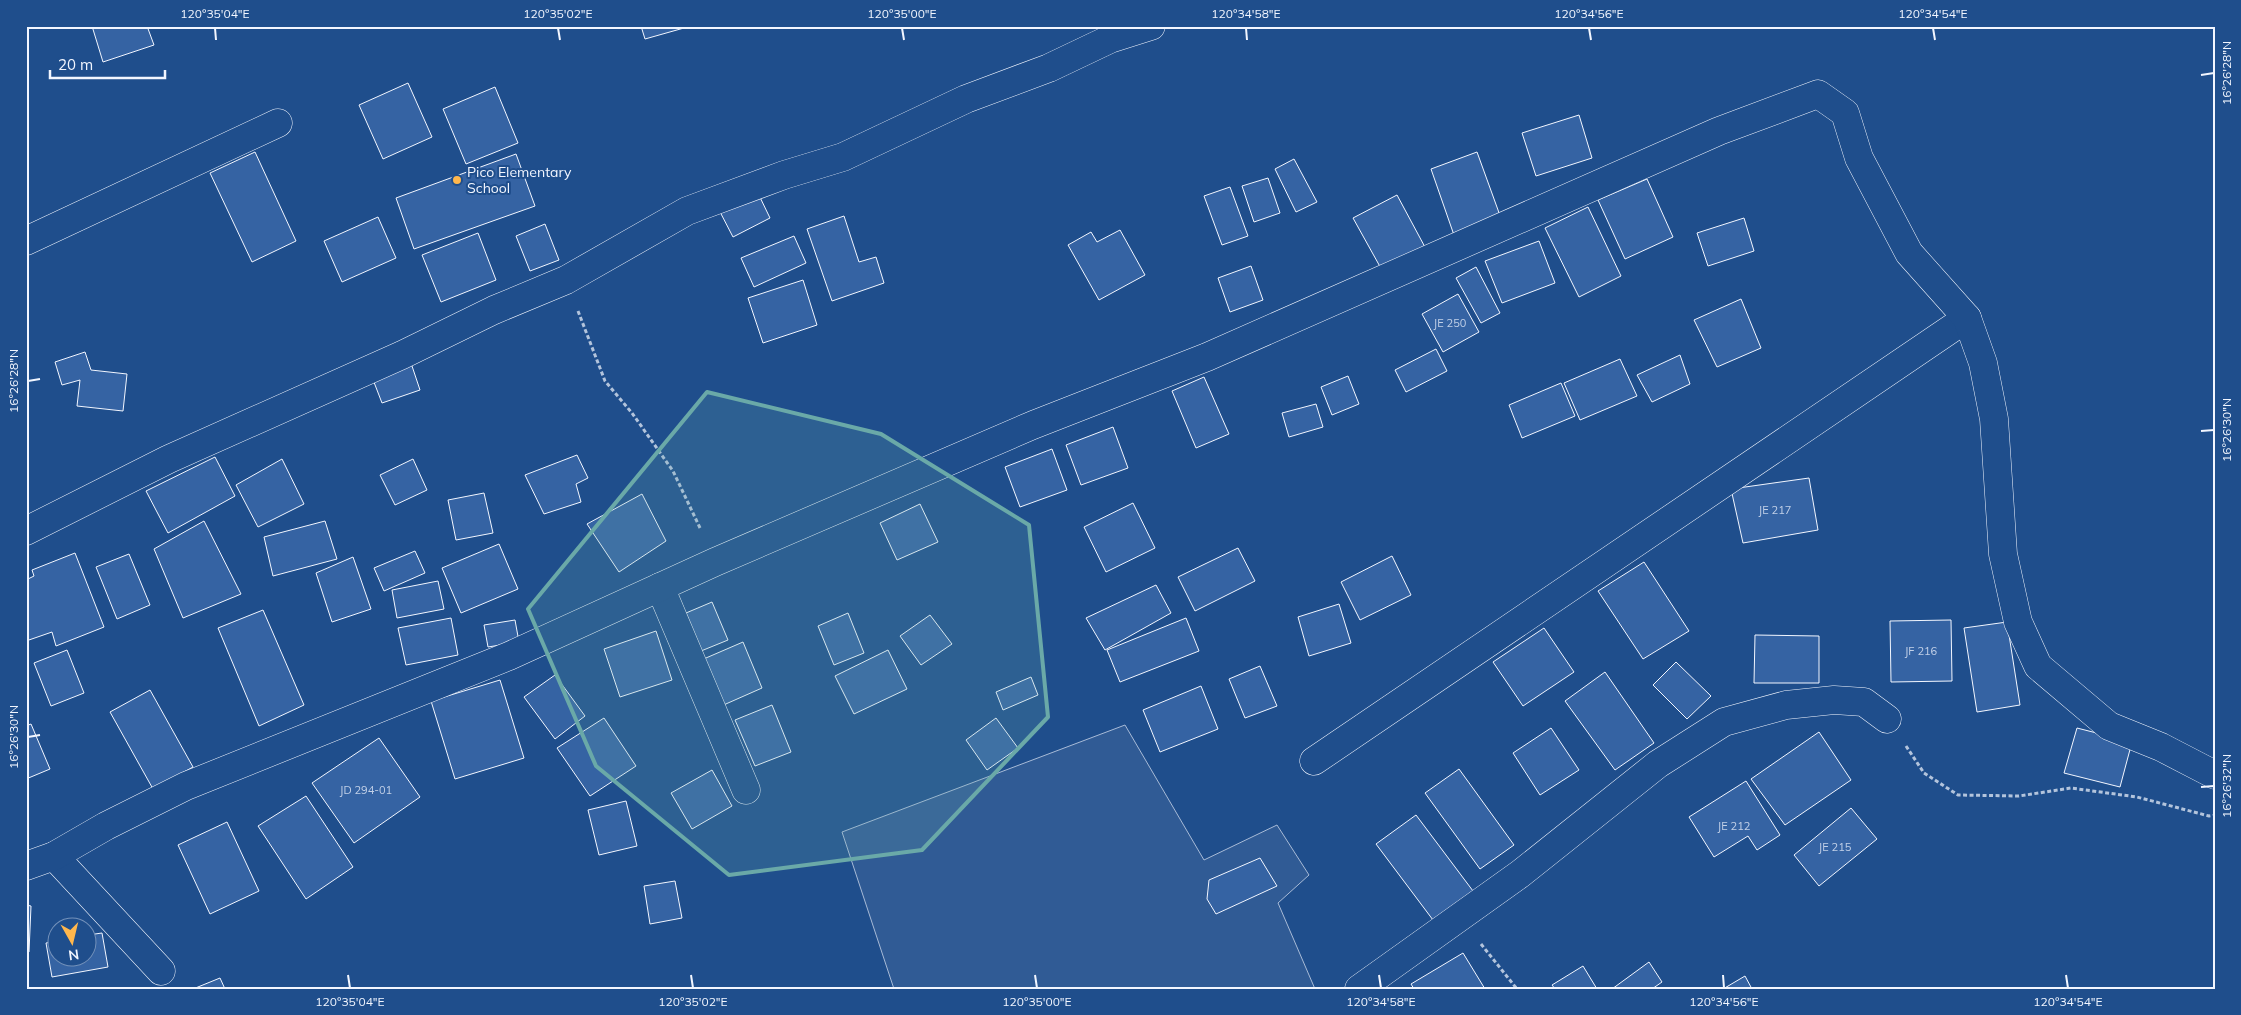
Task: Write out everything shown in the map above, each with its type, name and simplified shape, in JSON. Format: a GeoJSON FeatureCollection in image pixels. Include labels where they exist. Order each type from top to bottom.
{"type":"FeatureCollection","features":[{"type":"Feature","properties":{"kind":"street"},"geometry":{"type":"LineString","coordinates":[[26,532],[168,460],[402,356],[494,310],[566,280],[687,211],[784,175],[843,157],[966,99],[1049,68],[1110,39],[1151,26]]}},
{"type":"Feature","properties":{"kind":"street"},"geometry":{"type":"LineString","coordinates":[[26,866],[54,856],[106,826],[186,786],[509,656],[715,562],[1033,425],[1206,357],[1719,131],[1818,94],[1845,113],[1859,158],[1909,253],[1967,318],[1983,363],[1994,419],[2003,554],[2018,622],[2038,666],[2109,726],[2161,747],[2215,775]]}},
{"type":"Feature","properties":{"kind":"street"},"geometry":{"type":"LineString","coordinates":[[26,241],[278,124]]}},
{"type":"Feature","properties":{"kind":"street"},"geometry":{"type":"LineString","coordinates":[[1314,761],[1967,318]]}},
{"type":"Feature","properties":{"kind":"street"},"geometry":{"type":"LineString","coordinates":[[660,587],[746,790]]}},
{"type":"Feature","properties":{"kind":"street"},"geometry":{"type":"LineString","coordinates":[[1359,989],[1520,874],[1658,764],[1724,722],[1786,705],[1834,700],[1864,702],[1887,719]]}},
{"type":"Feature","properties":{"kind":"street"},"geometry":{"type":"LineString","coordinates":[[54,856],[161,972]]}},
{"type":"Feature","properties":{"kind":"path"},"geometry":{"type":"LineString","coordinates":[[566,280],[605,382],[632,414],[673,471],[715,562]]}},
{"type":"Feature","properties":{"kind":"path"},"geometry":{"type":"LineString","coordinates":[[1887,719],[1924,773],[1958,795],[2019,796],[2071,788],[2137,797],[2209,816],[2215,815]]}},
{"type":"Feature","properties":{"kind":"path"},"geometry":{"type":"LineString","coordinates":[[1460,917],[1517,989]]}},
{"type":"Feature","properties":{"kind":"highlighted area"},"geometry":{"type":"Polygon","coordinates":[[[707,392],[881,434],[1029,525],[1048,717],[922,850],[729,875],[596,766],[528,609],[707,392]]]}},
{"type":"Feature","properties":{"kind":"shaded area"},"geometry":{"type":"Polygon","coordinates":[[[1125,725],[1204,860],[1277,825],[1309,875],[1278,903],[1315,989],[894,989],[842,832],[1125,725]]]}},
{"type":"Feature","properties":{"kind":"building"},"geometry":{"type":"Polygon","coordinates":[[[92,26],[147,26],[154,45],[103,62],[92,26]]]}},
{"type":"Feature","properties":{"kind":"building"},"geometry":{"type":"Polygon","coordinates":[[[641,26],[691,26],[645,39],[641,26]]]}},
{"type":"Feature","properties":{"kind":"building"},"geometry":{"type":"Polygon","coordinates":[[[408,83],[432,137],[383,159],[359,105],[408,83]]]}},
{"type":"Feature","properties":{"kind":"building"},"geometry":{"type":"Polygon","coordinates":[[[495,87],[518,143],[466,164],[443,109],[495,87]]]}},
{"type":"Feature","properties":{"kind":"building"},"geometry":{"type":"Polygon","coordinates":[[[1579,115],[1592,158],[1536,176],[1522,133],[1579,115]]]}},
{"type":"Feature","properties":{"kind":"building"},"geometry":{"type":"Polygon","coordinates":[[[255,152],[296,241],[252,262],[210,173],[255,152]]]}},
{"type":"Feature","properties":{"kind":"building"},"geometry":{"type":"Polygon","coordinates":[[[1477,152],[1502,221],[1455,238],[1431,169],[1477,152]]]}},
{"type":"Feature","properties":{"kind":"building"},"geometry":{"type":"Polygon","coordinates":[[[516,154],[535,206],[414,249],[396,198],[516,154]]]}},
{"type":"Feature","properties":{"kind":"building"},"geometry":{"type":"Polygon","coordinates":[[[1294,159],[1317,202],[1296,212],[1275,169],[1294,159]]]}},
{"type":"Feature","properties":{"kind":"building"},"geometry":{"type":"Polygon","coordinates":[[[1268,178],[1280,213],[1254,222],[1242,186],[1268,178]]]}},
{"type":"Feature","properties":{"kind":"building"},"geometry":{"type":"Polygon","coordinates":[[[1647,179],[1673,237],[1625,259],[1598,200],[1647,179]]]}},
{"type":"Feature","properties":{"kind":"building"},"geometry":{"type":"Polygon","coordinates":[[[1230,187],[1248,236],[1222,245],[1204,196],[1230,187]]]}},
{"type":"Feature","properties":{"kind":"building"},"geometry":{"type":"Polygon","coordinates":[[[756,189],[770,218],[733,237],[718,208],[756,189]]]}},
{"type":"Feature","properties":{"kind":"building"},"geometry":{"type":"Polygon","coordinates":[[[1397,195],[1426,249],[1383,272],[1353,218],[1397,195]]]}},
{"type":"Feature","properties":{"kind":"building"},"geometry":{"type":"Polygon","coordinates":[[[1588,207],[1621,276],[1579,297],[1545,228],[1588,207]]]}},
{"type":"Feature","properties":{"kind":"building"},"geometry":{"type":"Polygon","coordinates":[[[844,216],[859,262],[876,257],[884,283],[832,301],[807,229],[844,216]]]}},
{"type":"Feature","properties":{"kind":"building"},"geometry":{"type":"Polygon","coordinates":[[[378,217],[396,258],[342,282],[324,241],[378,217]]]}},
{"type":"Feature","properties":{"kind":"building"},"geometry":{"type":"Polygon","coordinates":[[[1744,218],[1754,251],[1708,266],[1697,233],[1744,218]]]}},
{"type":"Feature","properties":{"kind":"building"},"geometry":{"type":"Polygon","coordinates":[[[545,224],[559,260],[530,271],[516,236],[545,224]]]}},
{"type":"Feature","properties":{"kind":"building"},"geometry":{"type":"Polygon","coordinates":[[[1120,230],[1145,275],[1099,300],[1068,245],[1091,232],[1097,242],[1120,230]]]}},
{"type":"Feature","properties":{"kind":"building"},"geometry":{"type":"Polygon","coordinates":[[[478,233],[496,280],[441,302],[422,255],[478,233]]]}},
{"type":"Feature","properties":{"kind":"building"},"geometry":{"type":"Polygon","coordinates":[[[794,236],[806,263],[754,287],[741,258],[794,236]]]}},
{"type":"Feature","properties":{"kind":"building"},"geometry":{"type":"Polygon","coordinates":[[[1539,241],[1555,283],[1502,303],[1485,261],[1539,241]]]}},
{"type":"Feature","properties":{"kind":"building"},"geometry":{"type":"Polygon","coordinates":[[[1251,266],[1263,300],[1230,312],[1218,278],[1251,266]]]}},
{"type":"Feature","properties":{"kind":"building"},"geometry":{"type":"Polygon","coordinates":[[[1476,267],[1500,313],[1481,323],[1456,278],[1476,267]]]}},
{"type":"Feature","properties":{"kind":"building"},"geometry":{"type":"Polygon","coordinates":[[[803,280],[817,325],[763,343],[748,298],[803,280]]]}},
{"type":"Feature","properties":{"kind":"building"},"geometry":{"type":"Polygon","coordinates":[[[1458,294],[1479,332],[1443,352],[1422,314],[1458,294]]]}},
{"type":"Feature","properties":{"kind":"building"},"geometry":{"type":"Polygon","coordinates":[[[1741,299],[1761,348],[1717,367],[1694,320],[1741,299]]]}},
{"type":"Feature","properties":{"kind":"building"},"geometry":{"type":"Polygon","coordinates":[[[1436,349],[1447,371],[1406,392],[1395,370],[1436,349]]]}},
{"type":"Feature","properties":{"kind":"building"},"geometry":{"type":"Polygon","coordinates":[[[85,352],[91,370],[127,374],[123,411],[77,406],[80,380],[62,385],[55,362],[85,352]]]}},
{"type":"Feature","properties":{"kind":"building"},"geometry":{"type":"Polygon","coordinates":[[[1680,355],[1690,384],[1652,402],[1637,375],[1680,355]]]}},
{"type":"Feature","properties":{"kind":"building"},"geometry":{"type":"Polygon","coordinates":[[[1620,359],[1637,396],[1580,420],[1564,383],[1620,359]]]}},
{"type":"Feature","properties":{"kind":"building"},"geometry":{"type":"Polygon","coordinates":[[[411,363],[420,390],[382,403],[372,377],[411,363]]]}},
{"type":"Feature","properties":{"kind":"building"},"geometry":{"type":"Polygon","coordinates":[[[1348,376],[1359,404],[1332,415],[1321,387],[1348,376]]]}},
{"type":"Feature","properties":{"kind":"building"},"geometry":{"type":"Polygon","coordinates":[[[1204,377],[1229,434],[1196,448],[1172,391],[1204,377]]]}},
{"type":"Feature","properties":{"kind":"building"},"geometry":{"type":"Polygon","coordinates":[[[1561,383],[1575,416],[1522,438],[1509,405],[1561,383]]]}},
{"type":"Feature","properties":{"kind":"building"},"geometry":{"type":"Polygon","coordinates":[[[1316,404],[1323,427],[1289,437],[1282,413],[1316,404]]]}},
{"type":"Feature","properties":{"kind":"building"},"geometry":{"type":"Polygon","coordinates":[[[1113,427],[1128,468],[1081,485],[1066,445],[1113,427]]]}},
{"type":"Feature","properties":{"kind":"building"},"geometry":{"type":"Polygon","coordinates":[[[1052,449],[1067,490],[1020,507],[1005,467],[1052,449]]]}},
{"type":"Feature","properties":{"kind":"building"},"geometry":{"type":"Polygon","coordinates":[[[577,455],[588,478],[576,484],[581,502],[544,514],[525,475],[577,455]]]}},
{"type":"Feature","properties":{"kind":"building"},"geometry":{"type":"Polygon","coordinates":[[[215,457],[235,496],[168,533],[146,491],[215,457]]]}},
{"type":"Feature","properties":{"kind":"building"},"geometry":{"type":"Polygon","coordinates":[[[282,459],[304,504],[258,527],[236,485],[282,459]]]}},
{"type":"Feature","properties":{"kind":"building"},"geometry":{"type":"Polygon","coordinates":[[[413,459],[427,490],[395,505],[380,475],[413,459]]]}},
{"type":"Feature","properties":{"kind":"building"},"geometry":{"type":"Polygon","coordinates":[[[1809,478],[1818,530],[1743,543],[1731,489],[1809,478]]]}},
{"type":"Feature","properties":{"kind":"building"},"geometry":{"type":"Polygon","coordinates":[[[484,493],[493,533],[456,540],[448,500],[484,493]]]}},
{"type":"Feature","properties":{"kind":"building"},"geometry":{"type":"Polygon","coordinates":[[[642,494],[666,541],[619,572],[587,524],[642,494]]]}},
{"type":"Feature","properties":{"kind":"building"},"geometry":{"type":"Polygon","coordinates":[[[1133,503],[1155,548],[1106,572],[1084,527],[1133,503]]]}},
{"type":"Feature","properties":{"kind":"building"},"geometry":{"type":"Polygon","coordinates":[[[920,504],[938,542],[897,560],[880,523],[920,504]]]}},
{"type":"Feature","properties":{"kind":"building"},"geometry":{"type":"Polygon","coordinates":[[[204,521],[241,594],[183,618],[154,549],[204,521]]]}},
{"type":"Feature","properties":{"kind":"building"},"geometry":{"type":"Polygon","coordinates":[[[325,521],[337,559],[273,576],[264,537],[325,521]]]}},
{"type":"Feature","properties":{"kind":"building"},"geometry":{"type":"Polygon","coordinates":[[[499,544],[518,589],[461,613],[442,568],[499,544]]]}},
{"type":"Feature","properties":{"kind":"building"},"geometry":{"type":"Polygon","coordinates":[[[1238,548],[1255,581],[1195,611],[1178,577],[1238,548]]]}},
{"type":"Feature","properties":{"kind":"building"},"geometry":{"type":"Polygon","coordinates":[[[415,551],[425,573],[384,591],[374,568],[415,551]]]}},
{"type":"Feature","properties":{"kind":"building"},"geometry":{"type":"Polygon","coordinates":[[[75,553],[104,627],[56,646],[52,632],[26,641],[26,580],[34,576],[32,570],[75,553]]]}},
{"type":"Feature","properties":{"kind":"building"},"geometry":{"type":"Polygon","coordinates":[[[129,554],[150,605],[117,619],[96,567],[129,554]]]}},
{"type":"Feature","properties":{"kind":"building"},"geometry":{"type":"Polygon","coordinates":[[[1392,556],[1411,595],[1360,620],[1341,582],[1392,556]]]}},
{"type":"Feature","properties":{"kind":"building"},"geometry":{"type":"Polygon","coordinates":[[[353,557],[371,609],[332,622],[316,573],[353,557]]]}},
{"type":"Feature","properties":{"kind":"building"},"geometry":{"type":"Polygon","coordinates":[[[1644,562],[1689,631],[1643,659],[1598,591],[1644,562]]]}},
{"type":"Feature","properties":{"kind":"building"},"geometry":{"type":"Polygon","coordinates":[[[438,581],[444,609],[397,618],[392,590],[438,581]]]}},
{"type":"Feature","properties":{"kind":"building"},"geometry":{"type":"Polygon","coordinates":[[[1156,585],[1171,613],[1105,650],[1086,618],[1156,585]]]}},
{"type":"Feature","properties":{"kind":"building"},"geometry":{"type":"Polygon","coordinates":[[[712,602],[728,640],[701,651],[686,613],[712,602]]]}},
{"type":"Feature","properties":{"kind":"building"},"geometry":{"type":"Polygon","coordinates":[[[1339,604],[1351,643],[1309,656],[1298,617],[1339,604]]]}},
{"type":"Feature","properties":{"kind":"building"},"geometry":{"type":"Polygon","coordinates":[[[263,610],[304,705],[259,726],[218,628],[263,610]]]}},
{"type":"Feature","properties":{"kind":"building"},"geometry":{"type":"Polygon","coordinates":[[[848,613],[864,653],[834,665],[818,626],[848,613]]]}},
{"type":"Feature","properties":{"kind":"building"},"geometry":{"type":"Polygon","coordinates":[[[930,615],[952,644],[921,665],[900,636],[930,615]]]}},
{"type":"Feature","properties":{"kind":"building"},"geometry":{"type":"Polygon","coordinates":[[[451,618],[458,655],[406,665],[398,628],[451,618]]]}},
{"type":"Feature","properties":{"kind":"building"},"geometry":{"type":"Polygon","coordinates":[[[1186,618],[1199,651],[1120,682],[1107,650],[1186,618]]]}},
{"type":"Feature","properties":{"kind":"building"},"geometry":{"type":"Polygon","coordinates":[[[515,620],[519,642],[488,647],[484,625],[515,620]]]}},
{"type":"Feature","properties":{"kind":"building"},"geometry":{"type":"Polygon","coordinates":[[[1951,620],[1952,681],[1891,682],[1890,621],[1951,620]]]}},
{"type":"Feature","properties":{"kind":"building"},"geometry":{"type":"Polygon","coordinates":[[[2007,622],[2020,705],[1977,712],[1964,628],[2007,622]]]}},
{"type":"Feature","properties":{"kind":"building"},"geometry":{"type":"Polygon","coordinates":[[[1544,628],[1574,672],[1523,706],[1493,662],[1544,628]]]}},
{"type":"Feature","properties":{"kind":"building"},"geometry":{"type":"Polygon","coordinates":[[[656,631],[672,680],[620,697],[604,649],[656,631]]]}},
{"type":"Feature","properties":{"kind":"building"},"geometry":{"type":"Polygon","coordinates":[[[1755,635],[1819,636],[1819,683],[1754,683],[1755,635]]]}},
{"type":"Feature","properties":{"kind":"building"},"geometry":{"type":"Polygon","coordinates":[[[743,642],[762,688],[719,707],[699,661],[743,642]]]}},
{"type":"Feature","properties":{"kind":"building"},"geometry":{"type":"Polygon","coordinates":[[[67,650],[84,693],[51,706],[34,663],[67,650]]]}},
{"type":"Feature","properties":{"kind":"building"},"geometry":{"type":"Polygon","coordinates":[[[888,650],[907,689],[854,714],[835,676],[888,650]]]}},
{"type":"Feature","properties":{"kind":"building"},"geometry":{"type":"Polygon","coordinates":[[[1676,662],[1711,696],[1687,719],[1653,685],[1676,662]]]}},
{"type":"Feature","properties":{"kind":"building"},"geometry":{"type":"Polygon","coordinates":[[[1260,666],[1277,706],[1245,718],[1229,679],[1260,666]]]}},
{"type":"Feature","properties":{"kind":"building"},"geometry":{"type":"Polygon","coordinates":[[[1605,672],[1654,743],[1615,770],[1565,701],[1605,672]]]}},
{"type":"Feature","properties":{"kind":"building"},"geometry":{"type":"Polygon","coordinates":[[[555,675],[585,716],[555,739],[524,697],[555,675]]]}},
{"type":"Feature","properties":{"kind":"building"},"geometry":{"type":"Polygon","coordinates":[[[1031,677],[1038,695],[1003,710],[996,692],[1031,677]]]}},
{"type":"Feature","properties":{"kind":"building"},"geometry":{"type":"Polygon","coordinates":[[[500,680],[524,758],[455,779],[431,701],[500,680]]]}},
{"type":"Feature","properties":{"kind":"building"},"geometry":{"type":"Polygon","coordinates":[[[1201,686],[1218,729],[1160,752],[1143,710],[1201,686]]]}},
{"type":"Feature","properties":{"kind":"building"},"geometry":{"type":"Polygon","coordinates":[[[150,690],[193,767],[153,789],[110,712],[150,690]]]}},
{"type":"Feature","properties":{"kind":"building"},"geometry":{"type":"Polygon","coordinates":[[[772,705],[791,752],[755,766],[735,720],[772,705]]]}},
{"type":"Feature","properties":{"kind":"building"},"geometry":{"type":"Polygon","coordinates":[[[604,718],[636,766],[590,796],[557,748],[604,718]]]}},
{"type":"Feature","properties":{"kind":"building"},"geometry":{"type":"Polygon","coordinates":[[[996,718],[1018,748],[987,770],[966,740],[996,718]]]}},
{"type":"Feature","properties":{"kind":"building"},"geometry":{"type":"Polygon","coordinates":[[[31,724],[50,769],[26,779],[26,726],[31,724]]]}},
{"type":"Feature","properties":{"kind":"building"},"geometry":{"type":"Polygon","coordinates":[[[1551,728],[1579,770],[1540,795],[1513,753],[1551,728]]]}},
{"type":"Feature","properties":{"kind":"building"},"geometry":{"type":"Polygon","coordinates":[[[2077,728],[2132,742],[2120,787],[2064,773],[2077,728]]]}},
{"type":"Feature","properties":{"kind":"building"},"geometry":{"type":"Polygon","coordinates":[[[1819,732],[1851,780],[1785,825],[1751,779],[1819,732]]]}},
{"type":"Feature","properties":{"kind":"building"},"geometry":{"type":"Polygon","coordinates":[[[379,738],[420,797],[354,843],[312,783],[379,738]]]}},
{"type":"Feature","properties":{"kind":"building"},"geometry":{"type":"Polygon","coordinates":[[[1459,769],[1514,845],[1480,869],[1425,793],[1459,769]]]}},
{"type":"Feature","properties":{"kind":"building"},"geometry":{"type":"Polygon","coordinates":[[[712,770],[732,806],[692,829],[671,793],[712,770]]]}},
{"type":"Feature","properties":{"kind":"building"},"geometry":{"type":"Polygon","coordinates":[[[1746,781],[1780,835],[1757,850],[1748,836],[1714,857],[1689,817],[1746,781]]]}},
{"type":"Feature","properties":{"kind":"building"},"geometry":{"type":"Polygon","coordinates":[[[306,796],[353,867],[306,899],[258,826],[306,796]]]}},
{"type":"Feature","properties":{"kind":"building"},"geometry":{"type":"Polygon","coordinates":[[[626,801],[637,846],[599,855],[588,810],[626,801]]]}},
{"type":"Feature","properties":{"kind":"building"},"geometry":{"type":"Polygon","coordinates":[[[1851,808],[1877,839],[1819,886],[1794,855],[1851,808]]]}},
{"type":"Feature","properties":{"kind":"building"},"geometry":{"type":"Polygon","coordinates":[[[1416,815],[1476,895],[1436,924],[1376,844],[1416,815]]]}},
{"type":"Feature","properties":{"kind":"building"},"geometry":{"type":"Polygon","coordinates":[[[227,822],[259,891],[210,914],[178,845],[227,822]]]}},
{"type":"Feature","properties":{"kind":"building"},"geometry":{"type":"Polygon","coordinates":[[[1260,858],[1277,886],[1216,914],[1207,899],[1209,880],[1260,858]]]}},
{"type":"Feature","properties":{"kind":"building"},"geometry":{"type":"Polygon","coordinates":[[[675,881],[682,918],[650,924],[644,886],[675,881]]]}},
{"type":"Feature","properties":{"kind":"building"},"geometry":{"type":"Polygon","coordinates":[[[26,905],[31,906],[29,952],[26,951],[26,905]]]}},
{"type":"Feature","properties":{"kind":"building"},"geometry":{"type":"Polygon","coordinates":[[[102,933],[108,967],[52,977],[50,968],[98,968],[98,934],[102,933]]]}},
{"type":"Feature","properties":{"kind":"building"},"geometry":{"type":"Polygon","coordinates":[[[1463,953],[1485,989],[1414,989],[1411,984],[1463,953]]]}},
{"type":"Feature","properties":{"kind":"building"},"geometry":{"type":"Polygon","coordinates":[[[1649,962],[1662,982],[1652,989],[1612,989],[1649,962]]]}},
{"type":"Feature","properties":{"kind":"building"},"geometry":{"type":"Polygon","coordinates":[[[1583,966],[1597,989],[1555,989],[1552,985],[1583,966]]]}},
{"type":"Feature","properties":{"kind":"building"},"geometry":{"type":"Polygon","coordinates":[[[1745,976],[1752,989],[1723,989],[1745,976]]]}},
{"type":"Feature","properties":{"kind":"building"},"geometry":{"type":"Polygon","coordinates":[[[220,978],[225,989],[193,989],[220,978]]]}},
{"type":"Feature","properties":{"kind":"place","name":"Pico Elementary School"},"geometry":{"type":"Point","coordinates":[457,180]}}]}
